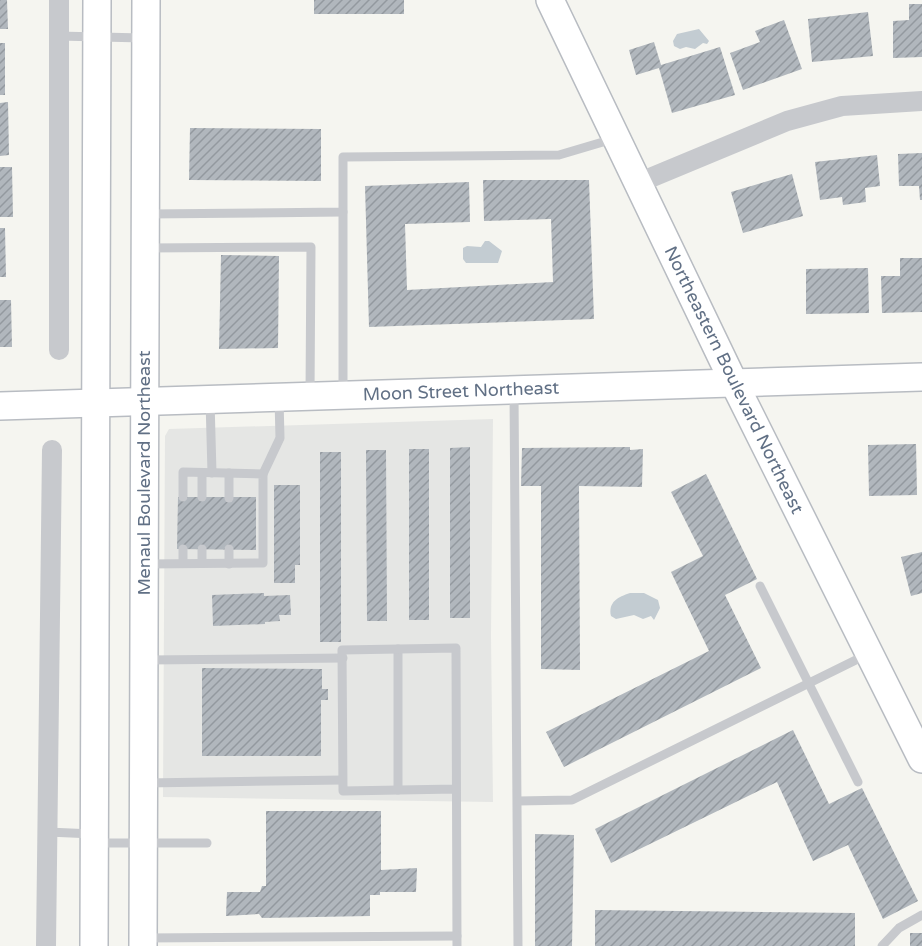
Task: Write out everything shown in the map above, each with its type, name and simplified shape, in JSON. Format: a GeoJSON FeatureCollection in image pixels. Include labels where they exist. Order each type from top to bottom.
{"type":"FeatureCollection","features":[{"type":"Feature","properties":{"kind":"main road"},"geometry":{"type":"LineString","coordinates":[[94,946],[97,0]]}},
{"type":"Feature","properties":{"kind":"main road","name":"Menaul Boulevard Northeast"},"geometry":{"type":"LineString","coordinates":[[143,942],[146,0]]}},
{"type":"Feature","properties":{"kind":"main road","name":"Northeastern Boulevard Northeast"},"geometry":{"type":"LineString","coordinates":[[550,0],[734,383],[922,759]]}},
{"type":"Feature","properties":{"kind":"main road","name":"Moon Street Northeast"},"geometry":{"type":"LineString","coordinates":[[0,406],[922,377]]}},
{"type":"Feature","properties":{"kind":"street"},"geometry":{"type":"LineString","coordinates":[[59,0],[59,350]]}},
{"type":"Feature","properties":{"kind":"street"},"geometry":{"type":"LineString","coordinates":[[638,183],[787,121],[842,106],[922,101]]}},
{"type":"Feature","properties":{"kind":"street"},"geometry":{"type":"LineString","coordinates":[[46,946],[52,450]]}},
{"type":"Feature","properties":{"kind":"lane"},"geometry":{"type":"LineString","coordinates":[[58,36],[147,38]]}},
{"type":"Feature","properties":{"kind":"lane"},"geometry":{"type":"LineString","coordinates":[[343,395],[343,157],[559,155],[617,138]]}},
{"type":"Feature","properties":{"kind":"lane"},"geometry":{"type":"LineString","coordinates":[[145,214],[343,212]]}},
{"type":"Feature","properties":{"kind":"lane"},"geometry":{"type":"LineString","coordinates":[[146,248],[310,247],[310,396]]}},
{"type":"Feature","properties":{"kind":"lane"},"geometry":{"type":"LineString","coordinates":[[513,390],[518,946]]}},
{"type":"Feature","properties":{"kind":"lane"},"geometry":{"type":"LineString","coordinates":[[144,564],[263,563],[263,474],[280,438],[279,397]]}},
{"type":"Feature","properties":{"kind":"lane"},"geometry":{"type":"LineString","coordinates":[[202,497],[207,473],[210,399]]}},
{"type":"Feature","properties":{"kind":"lane"},"geometry":{"type":"LineString","coordinates":[[183,498],[183,472],[263,474]]}},
{"type":"Feature","properties":{"kind":"lane"},"geometry":{"type":"LineString","coordinates":[[229,473],[229,498]]}},
{"type":"Feature","properties":{"kind":"lane"},"geometry":{"type":"LineString","coordinates":[[183,549],[183,564]]}},
{"type":"Feature","properties":{"kind":"lane"},"geometry":{"type":"LineString","coordinates":[[202,549],[202,563]]}},
{"type":"Feature","properties":{"kind":"lane"},"geometry":{"type":"LineString","coordinates":[[229,549],[229,564]]}},
{"type":"Feature","properties":{"kind":"lane"},"geometry":{"type":"LineString","coordinates":[[760,586],[810,681],[858,782]]}},
{"type":"Feature","properties":{"kind":"lane"},"geometry":{"type":"LineString","coordinates":[[143,942],[457,941],[456,648],[342,650],[343,791],[456,789]]}},
{"type":"Feature","properties":{"kind":"lane"},"geometry":{"type":"LineString","coordinates":[[398,649],[399,790]]}},
{"type":"Feature","properties":{"kind":"lane"},"geometry":{"type":"LineString","coordinates":[[518,801],[572,800],[869,653]]}},
{"type":"Feature","properties":{"kind":"lane"},"geometry":{"type":"LineString","coordinates":[[144,660],[342,658]]}},
{"type":"Feature","properties":{"kind":"lane"},"geometry":{"type":"LineString","coordinates":[[144,783],[342,780]]}},
{"type":"Feature","properties":{"kind":"lane"},"geometry":{"type":"LineString","coordinates":[[48,832],[144,844],[207,843]]}},
{"type":"Feature","properties":{"kind":"lane"},"geometry":{"type":"LineString","coordinates":[[882,946],[899,928],[922,915]]}},
{"type":"Feature","properties":{"kind":"shaded area"},"geometry":{"type":"Polygon","coordinates":[[[699,29],[709,41],[707,44],[703,43],[695,49],[686,47],[680,49],[674,46],[673,41],[677,34],[699,29]]]}},
{"type":"Feature","properties":{"kind":"shaded area"},"geometry":{"type":"Polygon","coordinates":[[[485,241],[489,241],[502,251],[498,263],[466,263],[463,259],[463,248],[481,247],[485,241]]]}},
{"type":"Feature","properties":{"kind":"shaded area"},"geometry":{"type":"Polygon","coordinates":[[[493,419],[491,636],[493,802],[163,797],[165,436],[169,429],[493,419]]]}},
{"type":"Feature","properties":{"kind":"shaded area"},"geometry":{"type":"Polygon","coordinates":[[[630,593],[644,593],[658,600],[660,608],[654,620],[651,616],[643,619],[634,615],[616,619],[611,616],[611,607],[615,601],[630,593]]]}},
{"type":"Feature","properties":{"kind":"building"},"geometry":{"type":"Polygon","coordinates":[[[0,0],[7,0],[8,29],[0,29],[0,0]]]}},
{"type":"Feature","properties":{"kind":"building"},"geometry":{"type":"Polygon","coordinates":[[[314,0],[404,0],[404,14],[314,14],[314,0]]]}},
{"type":"Feature","properties":{"kind":"building"},"geometry":{"type":"Polygon","coordinates":[[[909,4],[922,4],[922,57],[893,58],[893,21],[909,20],[909,4]]]}},
{"type":"Feature","properties":{"kind":"building"},"geometry":{"type":"Polygon","coordinates":[[[868,12],[873,56],[812,62],[808,19],[868,12]]]}},
{"type":"Feature","properties":{"kind":"building"},"geometry":{"type":"Polygon","coordinates":[[[784,20],[802,69],[743,90],[730,53],[760,42],[755,31],[784,20]]]}},
{"type":"Feature","properties":{"kind":"building"},"geometry":{"type":"Polygon","coordinates":[[[654,42],[661,65],[720,47],[735,95],[672,113],[659,68],[636,75],[629,50],[654,42]]]}},
{"type":"Feature","properties":{"kind":"building"},"geometry":{"type":"Polygon","coordinates":[[[0,43],[5,43],[5,95],[0,95],[0,43]]]}},
{"type":"Feature","properties":{"kind":"building"},"geometry":{"type":"Polygon","coordinates":[[[8,102],[9,155],[0,156],[0,103],[8,102]]]}},
{"type":"Feature","properties":{"kind":"building"},"geometry":{"type":"Polygon","coordinates":[[[190,128],[321,129],[321,181],[189,180],[190,128]]]}},
{"type":"Feature","properties":{"kind":"building"},"geometry":{"type":"Polygon","coordinates":[[[922,153],[922,200],[920,200],[919,186],[899,186],[898,154],[922,153]]]}},
{"type":"Feature","properties":{"kind":"building"},"geometry":{"type":"Polygon","coordinates":[[[877,155],[880,186],[865,188],[866,202],[843,205],[842,197],[820,200],[815,162],[877,155]]]}},
{"type":"Feature","properties":{"kind":"building"},"geometry":{"type":"Polygon","coordinates":[[[0,167],[12,167],[13,217],[0,217],[0,167]]]}},
{"type":"Feature","properties":{"kind":"building"},"geometry":{"type":"Polygon","coordinates":[[[792,174],[803,216],[743,233],[731,192],[792,174]]]}},
{"type":"Feature","properties":{"kind":"building"},"geometry":{"type":"Polygon","coordinates":[[[483,180],[589,180],[594,319],[369,327],[365,186],[469,182],[470,222],[405,224],[407,290],[553,282],[551,219],[484,221],[483,180]]]}},
{"type":"Feature","properties":{"kind":"building"},"geometry":{"type":"Polygon","coordinates":[[[0,228],[5,228],[6,277],[0,277],[0,228]]]}},
{"type":"Feature","properties":{"kind":"building"},"geometry":{"type":"Polygon","coordinates":[[[221,255],[279,256],[278,348],[219,349],[221,255]]]}},
{"type":"Feature","properties":{"kind":"building"},"geometry":{"type":"Polygon","coordinates":[[[900,258],[922,258],[922,312],[882,313],[881,276],[900,276],[900,258]]]}},
{"type":"Feature","properties":{"kind":"building"},"geometry":{"type":"Polygon","coordinates":[[[868,268],[869,313],[806,314],[806,269],[868,268]]]}},
{"type":"Feature","properties":{"kind":"building"},"geometry":{"type":"Polygon","coordinates":[[[0,300],[11,300],[12,347],[0,347],[0,300]]]}},
{"type":"Feature","properties":{"kind":"building"},"geometry":{"type":"Polygon","coordinates":[[[916,444],[917,495],[869,496],[868,445],[916,444]]]}},
{"type":"Feature","properties":{"kind":"building"},"geometry":{"type":"Polygon","coordinates":[[[470,447],[470,618],[450,618],[450,448],[470,447]]]}},
{"type":"Feature","properties":{"kind":"building"},"geometry":{"type":"Polygon","coordinates":[[[630,447],[630,450],[643,449],[642,487],[579,486],[580,670],[541,669],[541,486],[521,486],[522,448],[630,447]]]}},
{"type":"Feature","properties":{"kind":"building"},"geometry":{"type":"Polygon","coordinates":[[[409,449],[429,449],[429,620],[409,620],[409,449]]]}},
{"type":"Feature","properties":{"kind":"building"},"geometry":{"type":"Polygon","coordinates":[[[366,450],[386,450],[387,621],[367,621],[366,450]]]}},
{"type":"Feature","properties":{"kind":"building"},"geometry":{"type":"Polygon","coordinates":[[[320,452],[341,452],[341,642],[320,642],[320,452]]]}},
{"type":"Feature","properties":{"kind":"building"},"geometry":{"type":"Polygon","coordinates":[[[706,474],[757,579],[725,595],[761,668],[564,767],[546,732],[709,651],[671,572],[703,556],[671,492],[706,474]]]}},
{"type":"Feature","properties":{"kind":"building"},"geometry":{"type":"Polygon","coordinates":[[[274,485],[300,485],[300,565],[295,565],[295,583],[274,583],[274,485]]]}},
{"type":"Feature","properties":{"kind":"building"},"geometry":{"type":"Polygon","coordinates":[[[178,497],[256,497],[256,550],[177,549],[178,497]]]}},
{"type":"Feature","properties":{"kind":"building"},"geometry":{"type":"Polygon","coordinates":[[[922,552],[922,593],[911,596],[901,557],[922,552]]]}},
{"type":"Feature","properties":{"kind":"building"},"geometry":{"type":"Polygon","coordinates":[[[264,593],[264,596],[290,595],[291,615],[279,615],[280,621],[265,622],[265,624],[213,626],[212,595],[264,593]]]}},
{"type":"Feature","properties":{"kind":"building"},"geometry":{"type":"Polygon","coordinates":[[[202,668],[322,669],[322,689],[328,689],[328,700],[321,700],[321,756],[202,756],[202,668]]]}},
{"type":"Feature","properties":{"kind":"building"},"geometry":{"type":"Polygon","coordinates":[[[793,730],[829,804],[862,788],[918,901],[883,919],[848,845],[813,861],[777,782],[611,863],[595,829],[793,730]]]}},
{"type":"Feature","properties":{"kind":"building"},"geometry":{"type":"Polygon","coordinates":[[[266,811],[381,811],[381,870],[417,868],[416,892],[380,892],[380,895],[370,895],[370,916],[262,918],[259,914],[226,916],[227,892],[260,892],[262,886],[266,886],[266,811]]]}},
{"type":"Feature","properties":{"kind":"building"},"geometry":{"type":"Polygon","coordinates":[[[535,834],[574,835],[572,946],[535,946],[535,834]]]}},
{"type":"Feature","properties":{"kind":"building"},"geometry":{"type":"Polygon","coordinates":[[[595,910],[855,913],[855,946],[595,946],[595,910]]]}},
{"type":"Feature","properties":{"kind":"building"},"geometry":{"type":"Polygon","coordinates":[[[910,933],[922,933],[922,946],[910,946],[910,933]]]}}]}
